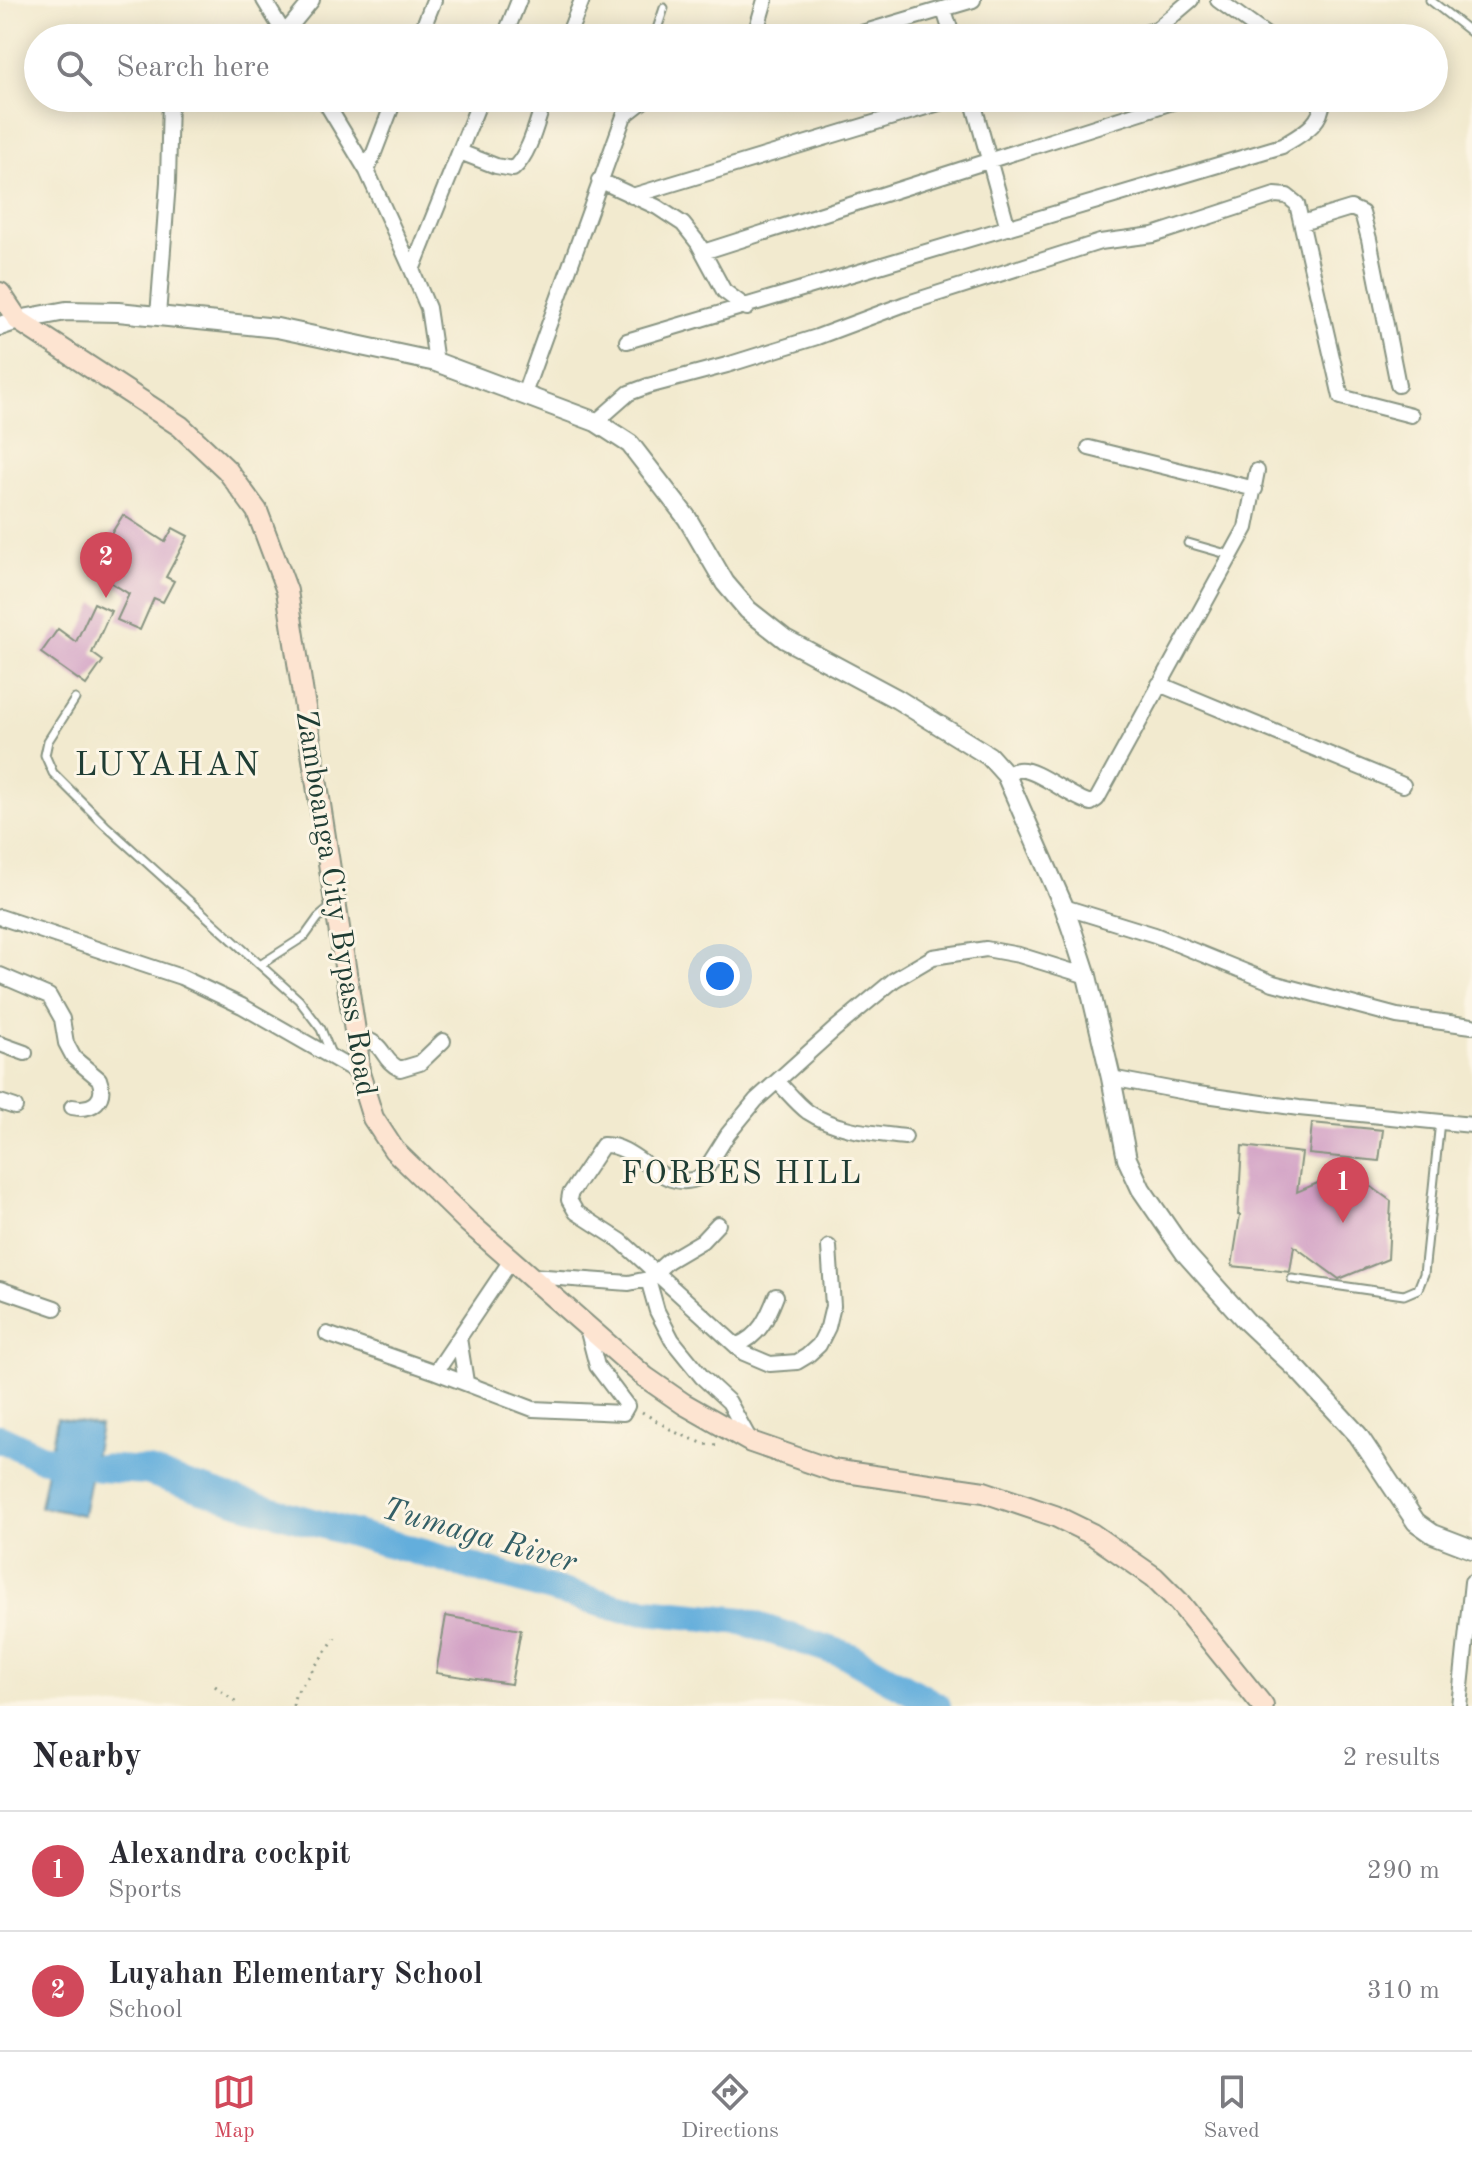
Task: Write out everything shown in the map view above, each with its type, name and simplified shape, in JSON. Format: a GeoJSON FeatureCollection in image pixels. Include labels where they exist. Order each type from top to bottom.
{"type":"FeatureCollection","features":[{"type":"Feature","properties":{"kind":"main road","name":"Zamboanga City Bypass Road"},"geometry":{"type":"LineString","coordinates":[[0,293],[9,323],[180,426],[227,470],[257,511],[287,591],[356,1036],[359,1073],[373,1118],[394,1150],[645,1377],[684,1404],[745,1439],[832,1470],[984,1492],[1055,1516],[1092,1534],[1154,1577],[1179,1602],[1263,1706]]}},
{"type":"Feature","properties":{"kind":"street"},"geometry":{"type":"LineString","coordinates":[[264,0],[278,24]]}},
{"type":"Feature","properties":{"kind":"street"},"geometry":{"type":"LineString","coordinates":[[294,24],[312,0]]}},
{"type":"Feature","properties":{"kind":"street"},"geometry":{"type":"LineString","coordinates":[[425,24],[434,0]]}},
{"type":"Feature","properties":{"kind":"street"},"geometry":{"type":"LineString","coordinates":[[510,24],[519,0]]}},
{"type":"Feature","properties":{"kind":"street"},"geometry":{"type":"LineString","coordinates":[[573,24],[582,0]]}},
{"type":"Feature","properties":{"kind":"street"},"geometry":{"type":"LineString","coordinates":[[758,24],[765,0]]}},
{"type":"Feature","properties":{"kind":"street"},"geometry":{"type":"LineString","coordinates":[[894,24],[973,0]]}},
{"type":"Feature","properties":{"kind":"street"},"geometry":{"type":"LineString","coordinates":[[1163,24],[1191,0]]}},
{"type":"Feature","properties":{"kind":"street"},"geometry":{"type":"LineString","coordinates":[[1218,0],[1251,24]]}},
{"type":"Feature","properties":{"kind":"street"},"geometry":{"type":"LineString","coordinates":[[944,10],[948,24]]}},
{"type":"Feature","properties":{"kind":"street"},"geometry":{"type":"LineString","coordinates":[[158,316],[170,112]]}},
{"type":"Feature","properties":{"kind":"street"},"geometry":{"type":"LineString","coordinates":[[331,112],[367,171],[428,308],[436,362]]}},
{"type":"Feature","properties":{"kind":"street"},"geometry":{"type":"LineString","coordinates":[[367,171],[390,112]]}},
{"type":"Feature","properties":{"kind":"street"},"geometry":{"type":"LineString","coordinates":[[412,270],[476,112]]}},
{"type":"Feature","properties":{"kind":"street"},"geometry":{"type":"LineString","coordinates":[[460,152],[513,169],[520,164],[540,112]]}},
{"type":"Feature","properties":{"kind":"street"},"geometry":{"type":"LineString","coordinates":[[524,394],[599,180],[627,112]]}},
{"type":"Feature","properties":{"kind":"street"},"geometry":{"type":"LineString","coordinates":[[632,196],[910,112]]}},
{"type":"Feature","properties":{"kind":"street"},"geometry":{"type":"LineString","coordinates":[[976,112],[1008,228]]}},
{"type":"Feature","properties":{"kind":"street"},"geometry":{"type":"LineString","coordinates":[[703,252],[1141,112]]}},
{"type":"Feature","properties":{"kind":"street"},"geometry":{"type":"LineString","coordinates":[[627,341],[747,308],[1282,146],[1308,131],[1320,112]]}},
{"type":"Feature","properties":{"kind":"street"},"geometry":{"type":"LineString","coordinates":[[599,180],[657,207],[683,224],[703,252],[724,291],[747,308]]}},
{"type":"Feature","properties":{"kind":"street"},"geometry":{"type":"LineString","coordinates":[[596,422],[612,404],[629,393],[817,337],[905,304],[1100,242],[1153,235],[1275,195],[1287,196],[1297,204],[1341,397],[1411,415]]}},
{"type":"Feature","properties":{"kind":"street"},"geometry":{"type":"LineString","coordinates":[[1302,223],[1351,208],[1362,213],[1398,385]]}},
{"type":"Feature","properties":{"kind":"street"},"geometry":{"type":"LineString","coordinates":[[9,323],[66,311],[158,316],[277,328],[436,362],[596,422],[630,444],[687,518],[725,583],[748,610],[785,639],[897,699],[989,756],[1006,775],[1064,907],[1087,976],[1127,1159],[1141,1189],[1185,1253],[1246,1321],[1299,1371],[1358,1435],[1416,1522],[1433,1534],[1472,1549]]}},
{"type":"Feature","properties":{"kind":"street"},"geometry":{"type":"LineString","coordinates":[[1089,448],[1255,489]]}},
{"type":"Feature","properties":{"kind":"street"},"geometry":{"type":"LineString","coordinates":[[1006,775],[1018,769],[1029,771],[1064,792],[1086,802],[1094,802],[1246,528],[1257,471]]}},
{"type":"Feature","properties":{"kind":"street"},"geometry":{"type":"LineString","coordinates":[[1159,684],[1403,785]]}},
{"type":"Feature","properties":{"kind":"street"},"geometry":{"type":"LineString","coordinates":[[1064,907],[1155,935],[1273,983],[1397,1016],[1472,1026]]}},
{"type":"Feature","properties":{"kind":"street"},"geometry":{"type":"LineString","coordinates":[[0,917],[181,977],[242,1006],[359,1073]]}},
{"type":"Feature","properties":{"kind":"street"},"geometry":{"type":"LineString","coordinates":[[829,1247],[833,1306],[819,1345],[797,1362],[783,1364],[756,1360],[652,1275],[621,1241],[576,1212],[569,1200],[573,1188],[598,1149],[607,1144],[665,1177],[681,1182],[701,1177],[728,1134],[756,1100],[894,980],[933,957],[986,949],[1019,955],[1087,976]]}},
{"type":"Feature","properties":{"kind":"street"},"geometry":{"type":"LineString","coordinates":[[0,975],[49,996],[62,1019],[66,1043],[74,1058],[101,1083],[97,1104],[89,1109],[72,1107]]}},
{"type":"Feature","properties":{"kind":"street"},"geometry":{"type":"LineString","coordinates":[[356,1036],[375,1042],[392,1065],[400,1069],[420,1063],[443,1041]]}},
{"type":"Feature","properties":{"kind":"street"},"geometry":{"type":"LineString","coordinates":[[0,1044],[25,1053]]}},
{"type":"Feature","properties":{"kind":"street"},"geometry":{"type":"LineString","coordinates":[[1111,1078],[1299,1108],[1472,1125]]}},
{"type":"Feature","properties":{"kind":"street"},"geometry":{"type":"LineString","coordinates":[[777,1081],[807,1111],[830,1123],[849,1129],[905,1137]]}},
{"type":"Feature","properties":{"kind":"street"},"geometry":{"type":"LineString","coordinates":[[0,1102],[15,1107]]}},
{"type":"Feature","properties":{"kind":"street"},"geometry":{"type":"LineString","coordinates":[[532,1276],[629,1283],[652,1275],[702,1241],[718,1224]]}},
{"type":"Feature","properties":{"kind":"street"},"geometry":{"type":"LineString","coordinates":[[436,1372],[512,1259]]}},
{"type":"Feature","properties":{"kind":"street"},"geometry":{"type":"LineString","coordinates":[[652,1275],[657,1311],[672,1340],[702,1377],[729,1402],[745,1439]]}},
{"type":"Feature","properties":{"kind":"street"},"geometry":{"type":"LineString","coordinates":[[0,1289],[55,1308]]}},
{"type":"Feature","properties":{"kind":"street"},"geometry":{"type":"LineString","coordinates":[[737,1345],[753,1336],[767,1317],[776,1296]]}},
{"type":"Feature","properties":{"kind":"street"},"geometry":{"type":"LineString","coordinates":[[327,1334],[466,1382],[533,1409],[623,1413],[627,1406],[597,1366],[586,1325]]}},
{"type":"Feature","properties":{"kind":"street"},"geometry":{"type":"LineString","coordinates":[[459,1338],[466,1382]]}},
{"type":"Feature","properties":{"kind":"street"},"geometry":{"type":"LineString","coordinates":[[1459,1706],[1472,1582]]}},
{"type":"Feature","properties":{"kind":"lane"},"geometry":{"type":"LineString","coordinates":[[1430,0],[1472,33]]}},
{"type":"Feature","properties":{"kind":"lane"},"geometry":{"type":"LineString","coordinates":[[659,24],[664,8]]}},
{"type":"Feature","properties":{"kind":"lane"},"geometry":{"type":"LineString","coordinates":[[1188,543],[1232,556]]}},
{"type":"Feature","properties":{"kind":"lane"},"geometry":{"type":"LineString","coordinates":[[75,699],[48,741],[45,755],[53,773],[105,825],[299,1000],[321,1029],[331,1056]]}},
{"type":"Feature","properties":{"kind":"lane"},"geometry":{"type":"LineString","coordinates":[[260,965],[305,936],[318,918],[335,903]]}},
{"type":"Feature","properties":{"kind":"lane"},"geometry":{"type":"LineString","coordinates":[[1292,1279],[1404,1295],[1418,1289],[1424,1274],[1440,1120]]}},
{"type":"Feature","properties":{"kind":"path"},"geometry":{"type":"LineString","coordinates":[[627,1406],[646,1414],[661,1426],[704,1444],[719,1445],[745,1439]]}},
{"type":"Feature","properties":{"kind":"path"},"geometry":{"type":"LineString","coordinates":[[293,1706],[295,1695],[335,1638]]}},
{"type":"Feature","properties":{"kind":"path"},"geometry":{"type":"LineString","coordinates":[[215,1686],[240,1706]]}},
{"type":"Feature","properties":{"kind":"water"},"geometry":{"type":"Polygon","coordinates":[[[57,1418],[100,1426],[83,1515],[40,1507],[57,1418]]]}},
{"type":"Feature","properties":{"kind":"building"},"geometry":{"type":"Polygon","coordinates":[[[123,515],[165,542],[173,528],[188,536],[166,577],[174,581],[163,602],[154,598],[140,630],[117,620],[129,594],[89,569],[123,515]]]}},
{"type":"Feature","properties":{"kind":"building"},"geometry":{"type":"Polygon","coordinates":[[[94,603],[111,611],[92,653],[103,661],[86,685],[41,653],[58,629],[76,642],[94,603]]]}},
{"type":"Feature","properties":{"kind":"building"},"geometry":{"type":"Polygon","coordinates":[[[1312,1123],[1383,1130],[1379,1161],[1309,1154],[1312,1123]]]}},
{"type":"Feature","properties":{"kind":"building"},"geometry":{"type":"Polygon","coordinates":[[[1242,1146],[1302,1153],[1297,1192],[1348,1170],[1391,1201],[1388,1259],[1339,1279],[1294,1246],[1290,1272],[1232,1266],[1240,1215],[1242,1146]]]}},
{"type":"Feature","properties":{"kind":"building"},"geometry":{"type":"Polygon","coordinates":[[[446,1616],[521,1630],[511,1684],[436,1673],[446,1616]]]}},
{"type":"Feature","properties":{"kind":"waterway","name":"Tumaga River"},"geometry":{"type":"LineString","coordinates":[[0,1438],[40,1457],[86,1466]]}},
{"type":"Feature","properties":{"kind":"waterway","name":"Tumaga River"},"geometry":{"type":"LineString","coordinates":[[93,1467],[100,1468]]}},
{"type":"Feature","properties":{"kind":"waterway","name":"Tumaga River"},"geometry":{"type":"LineString","coordinates":[[100,1468],[146,1471],[241,1502],[619,1608],[742,1621],[849,1656],[937,1706]]}},
{"type":"Feature","properties":{"kind":"place","name":"Luyahan Elementary School"},"geometry":{"type":"Point","coordinates":[106,598]}},
{"type":"Feature","properties":{"kind":"place","name":"Alexandra cockpit"},"geometry":{"type":"Point","coordinates":[1343,1223]}},
{"type":"Feature","properties":{"kind":"district","name":"LUYAHAN"},"geometry":{"type":"Point","coordinates":[168,763]}},
{"type":"Feature","properties":{"kind":"district","name":"FORBES HILL"},"geometry":{"type":"Point","coordinates":[742,1172]}}]}
